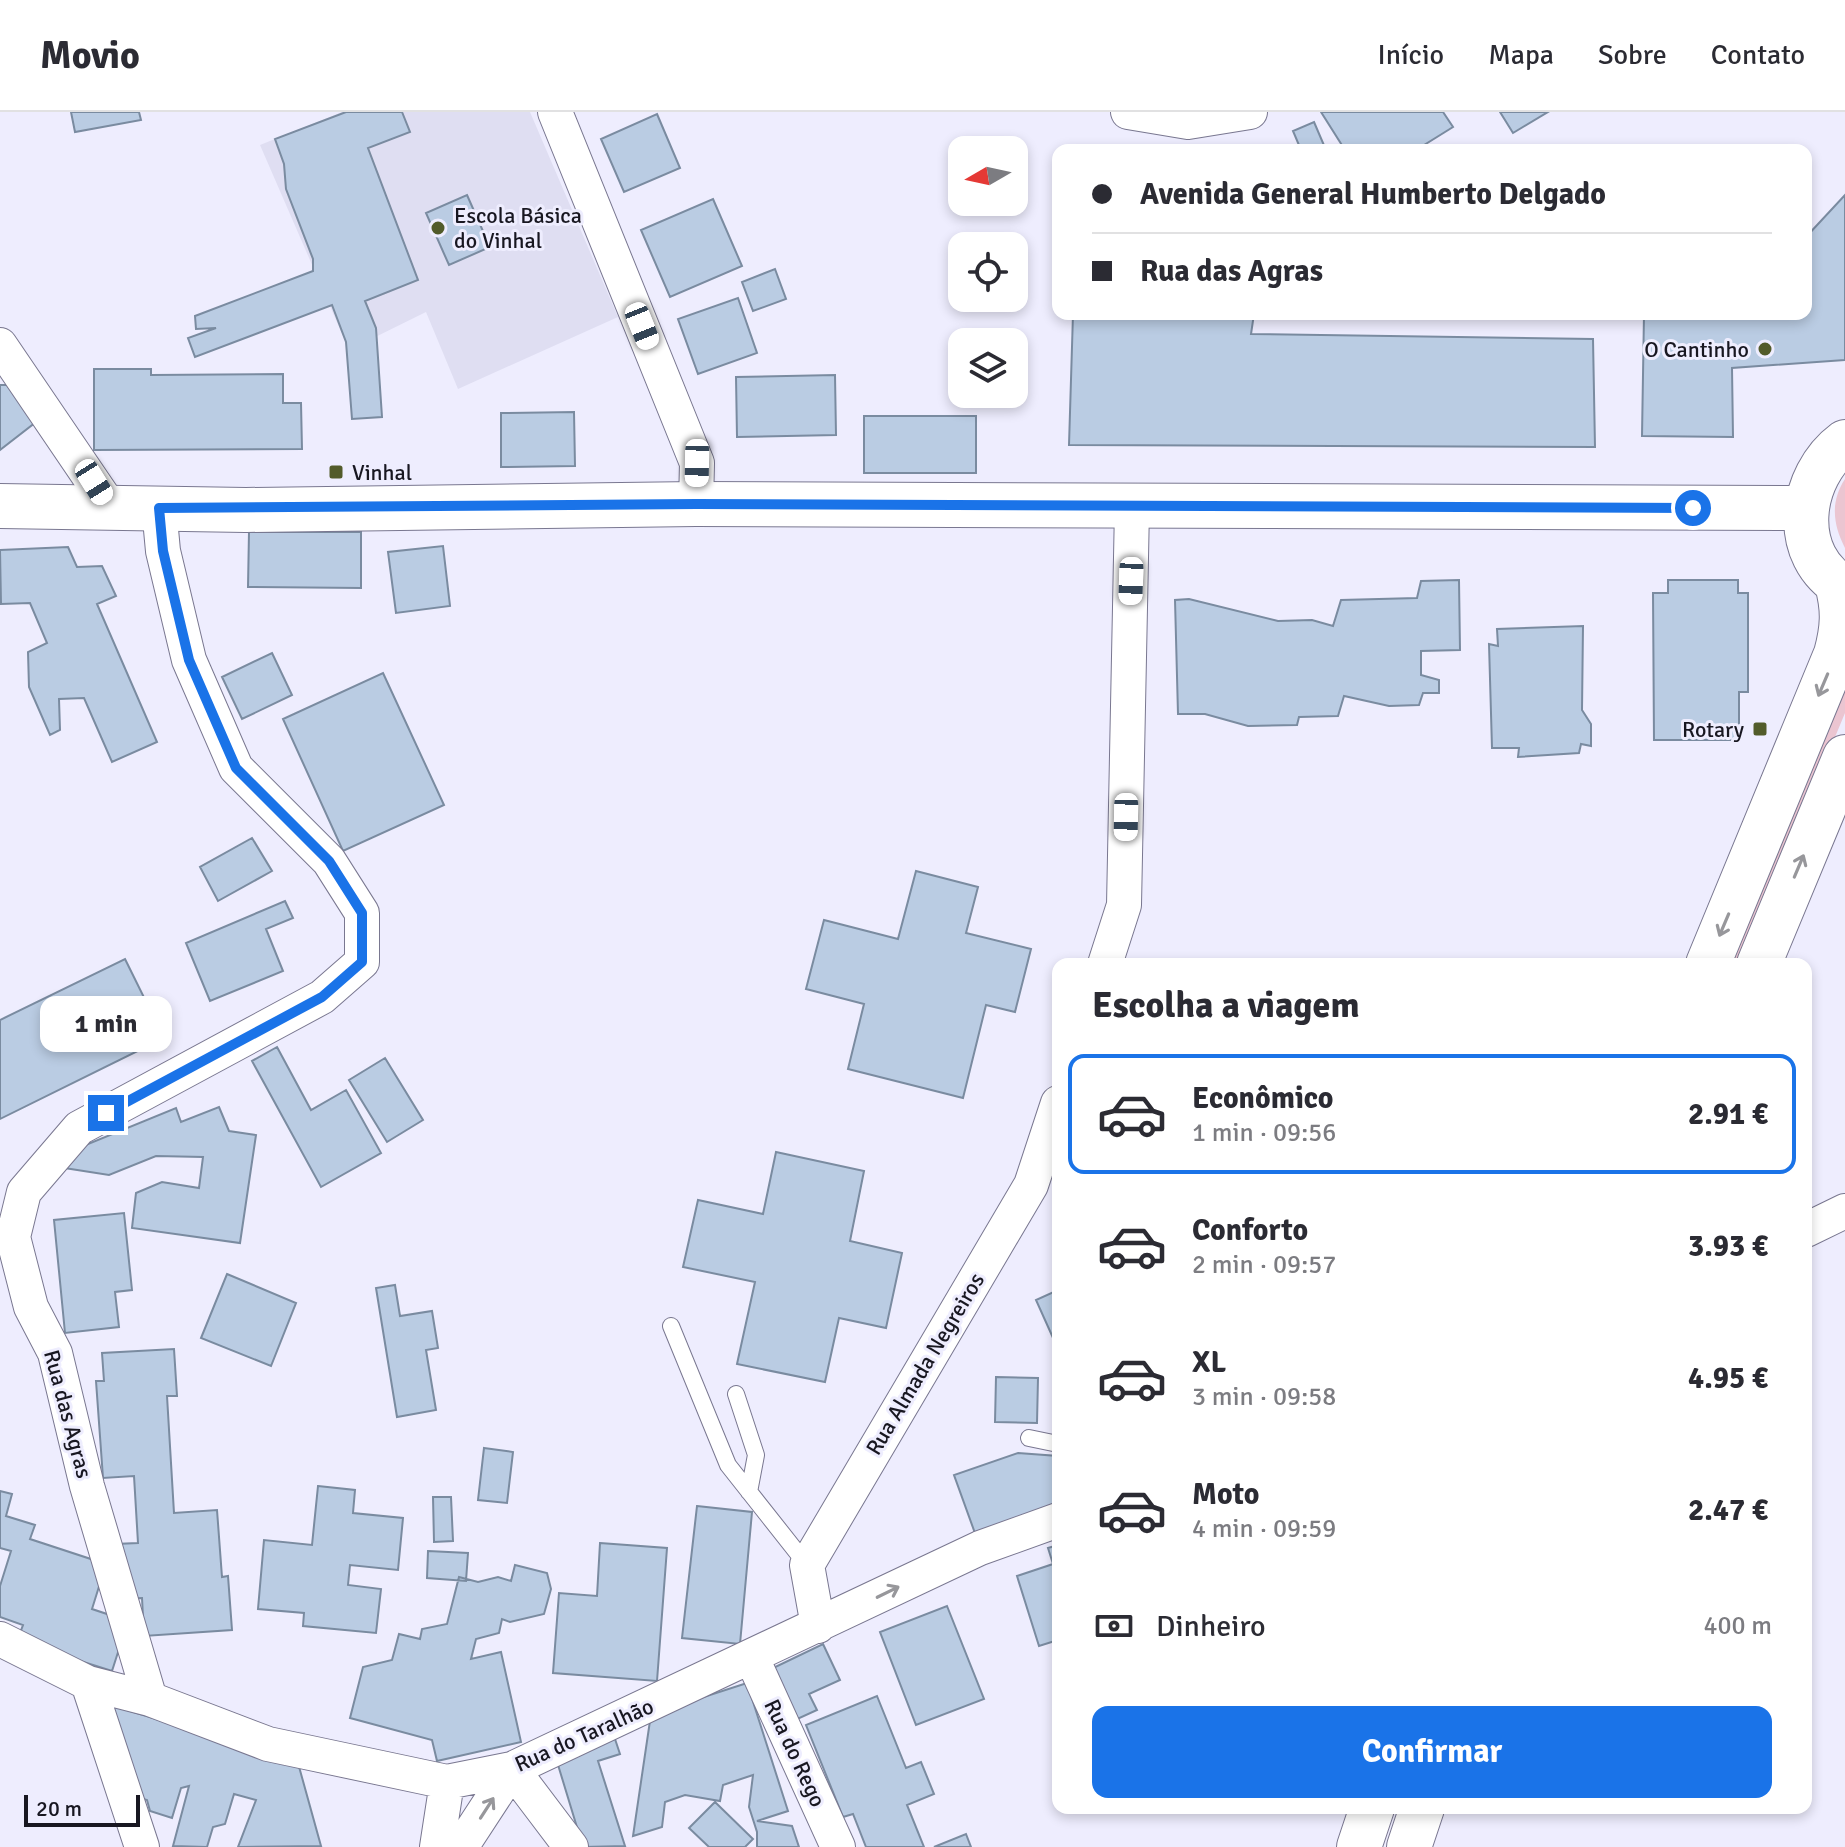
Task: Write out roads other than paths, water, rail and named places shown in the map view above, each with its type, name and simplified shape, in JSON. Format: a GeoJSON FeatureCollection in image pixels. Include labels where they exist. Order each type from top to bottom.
{"type":"FeatureCollection","features":[{"type":"Feature","properties":{"kind":"street"},"geometry":{"type":"LineString","coordinates":[[555,112],[697,463],[696,504]]}},
{"type":"Feature","properties":{"kind":"street"},"geometry":{"type":"LineString","coordinates":[[1128,112],[1188,122],[1250,112]]}},
{"type":"Feature","properties":{"kind":"street"},"geometry":{"type":"LineString","coordinates":[[0,345],[110,507]]}},
{"type":"Feature","properties":{"kind":"street"},"geometry":{"type":"LineString","coordinates":[[1710,958],[1836,654],[1843,627],[1841,586],[1819,562],[1809,538],[1805,508],[1813,479],[1829,454],[1845,442]]}},
{"type":"Feature","properties":{"kind":"street"},"geometry":{"type":"LineString","coordinates":[[0,506],[159,508],[696,504],[1132,508],[1805,508]]}},
{"type":"Feature","properties":{"kind":"street","name":"Rua das Agras"},"geometry":{"type":"LineString","coordinates":[[150,1699],[87,1486],[55,1353],[31,1307],[6,1230],[24,1192],[79,1128],[322,997],[362,962],[362,913],[329,861],[236,768],[189,660],[163,551],[159,508]]}},
{"type":"Feature","properties":{"kind":"street"},"geometry":{"type":"LineString","coordinates":[[1107,958],[1124,905],[1132,508]]}},
{"type":"Feature","properties":{"kind":"street"},"geometry":{"type":"LineString","coordinates":[[1761,958],[1845,757]]}},
{"type":"Feature","properties":{"kind":"street","name":"Rua Almada Negreiros"},"geometry":{"type":"LineString","coordinates":[[807,1565],[1031,1185],[1052,1121]]}},
{"type":"Feature","properties":{"kind":"street"},"geometry":{"type":"LineString","coordinates":[[1812,1227],[1845,1211]]}},
{"type":"Feature","properties":{"kind":"street"},"geometry":{"type":"LineString","coordinates":[[0,1270],[6,1230]]}},
{"type":"Feature","properties":{"kind":"street","name":"Rua do Taralhão"},"geometry":{"type":"LineString","coordinates":[[0,1639],[88,1683],[150,1699],[268,1744],[447,1782],[512,1769],[980,1548],[1052,1522]]}},
{"type":"Feature","properties":{"kind":"street"},"geometry":{"type":"LineString","coordinates":[[807,1565],[818,1626]]}},
{"type":"Feature","properties":{"kind":"street","name":"Rua do Rego"},"geometry":{"type":"LineString","coordinates":[[752,1658],[838,1847]]}},
{"type":"Feature","properties":{"kind":"street"},"geometry":{"type":"LineString","coordinates":[[88,1683],[142,1847]]}},
{"type":"Feature","properties":{"kind":"street"},"geometry":{"type":"LineString","coordinates":[[461,1847],[512,1769],[571,1847]]}},
{"type":"Feature","properties":{"kind":"street"},"geometry":{"type":"LineString","coordinates":[[437,1847],[447,1782]]}},
{"type":"Feature","properties":{"kind":"street"},"geometry":{"type":"LineString","coordinates":[[1359,1847],[1370,1814]]}},
{"type":"Feature","properties":{"kind":"street"},"geometry":{"type":"LineString","coordinates":[[1409,1847],[1420,1814]]}},
{"type":"Feature","properties":{"kind":"lane"},"geometry":{"type":"LineString","coordinates":[[671,1326],[728,1465],[807,1565]]}},
{"type":"Feature","properties":{"kind":"lane"},"geometry":{"type":"LineString","coordinates":[[736,1394],[756,1455],[749,1492]]}},
{"type":"Feature","properties":{"kind":"lane"},"geometry":{"type":"LineString","coordinates":[[1029,1438],[1052,1443]]}},
{"type":"Feature","properties":{"kind":"place","name":"Escola Básica do Vinhal"},"geometry":{"type":"Point","coordinates":[438,228]}},
{"type":"Feature","properties":{"kind":"place","name":"O Cantinho"},"geometry":{"type":"Point","coordinates":[1765,349]}},
{"type":"Feature","properties":{"kind":"place","name":"Vinhal"},"geometry":{"type":"Point","coordinates":[336,472]}},
{"type":"Feature","properties":{"kind":"place","name":"Rotary"},"geometry":{"type":"Point","coordinates":[1760,729]}}]}
